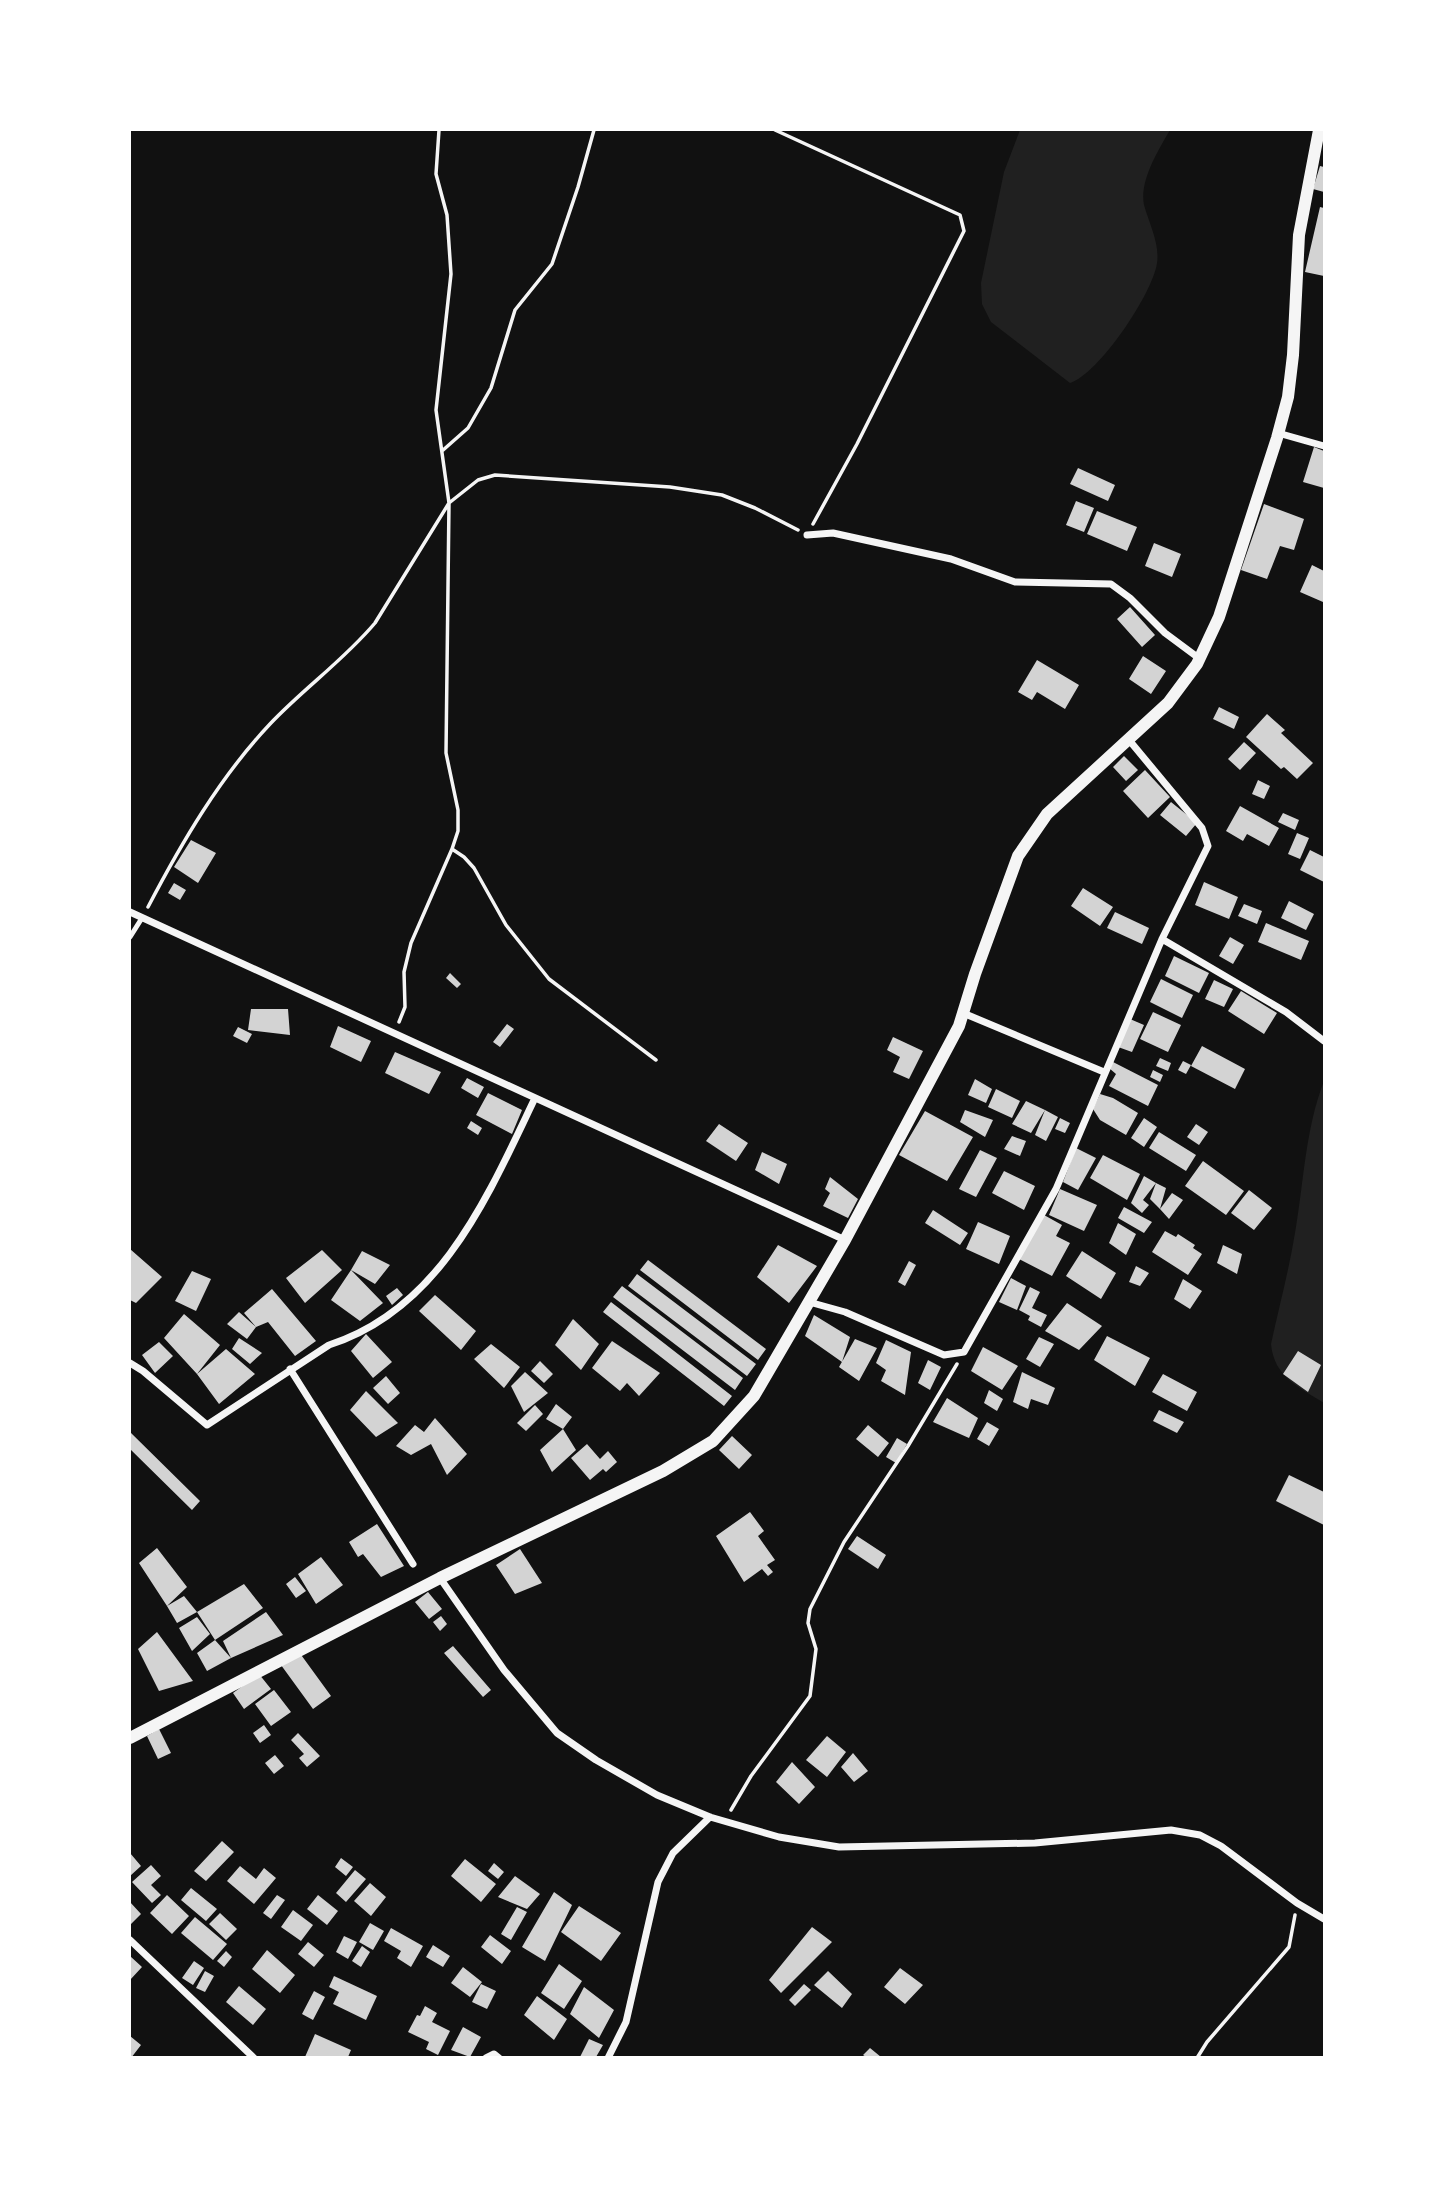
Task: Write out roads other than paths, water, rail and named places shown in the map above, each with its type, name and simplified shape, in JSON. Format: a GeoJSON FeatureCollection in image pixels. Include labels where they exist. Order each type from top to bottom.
{"type":"FeatureCollection","features":[{"type":"Feature","properties":{"kind":"street"},"geometry":{"type":"LineString","coordinates":[[130,1738],[440,1578],[663,1471],[713,1441],[754,1396],[845,1240],[959,1026],[1018,856],[1047,814],[1168,704],[1200,659],[1219,617],[1288,397],[1293,355],[1299,235],[1319,130]]}},
{"type":"Feature","properties":{"kind":"street"},"geometry":{"type":"LineString","coordinates":[[1278,433],[1325,446]]}},
{"type":"Feature","properties":{"kind":"street"},"geometry":{"type":"LineString","coordinates":[[807,535],[833,533],[951,559],[1015,582],[1111,584],[1200,659]]}},
{"type":"Feature","properties":{"kind":"street"},"geometry":{"type":"LineString","coordinates":[[809,1302],[845,1312],[944,1355],[964,1352],[1056,1189],[1162,939],[1208,846],[1202,828],[1129,740]]}},
{"type":"Feature","properties":{"kind":"street"},"geometry":{"type":"LineString","coordinates":[[130,912],[845,1240]]}},
{"type":"Feature","properties":{"kind":"street"},"geometry":{"type":"LineString","coordinates":[[1162,939],[1286,1012],[1325,1041]]}},
{"type":"Feature","properties":{"kind":"street"},"geometry":{"type":"LineString","coordinates":[[963,1013],[1104,1072]]}},
{"type":"Feature","properties":{"kind":"street"},"geometry":{"type":"LineString","coordinates":[[130,1363],[207,1425],[328,1345],[351,1338],[396,1310],[435,1275],[476,1216],[508,1157],[535,1098]]}},
{"type":"Feature","properties":{"kind":"street"},"geometry":{"type":"LineString","coordinates":[[290,1369],[413,1564]]}},
{"type":"Feature","properties":{"kind":"street"},"geometry":{"type":"LineString","coordinates":[[440,1578],[504,1670],[557,1733],[596,1760],[657,1795],[710,1817],[779,1837],[839,1847],[1035,1843],[1171,1830],[1200,1836],[1221,1846],[1297,1903],[1325,1919]]}},
{"type":"Feature","properties":{"kind":"street"},"geometry":{"type":"LineString","coordinates":[[608,2057],[626,2022],[658,1882],[673,1853],[710,1817]]}},
{"type":"Feature","properties":{"kind":"street"},"geometry":{"type":"LineString","coordinates":[[130,1940],[254,2057]]}},
{"type":"Feature","properties":{"kind":"street"},"geometry":{"type":"LineString","coordinates":[[486,2057],[494,2054],[499,2057]]}},
{"type":"Feature","properties":{"kind":"lane"},"geometry":{"type":"LineString","coordinates":[[130,937],[142,918]]}}]}
